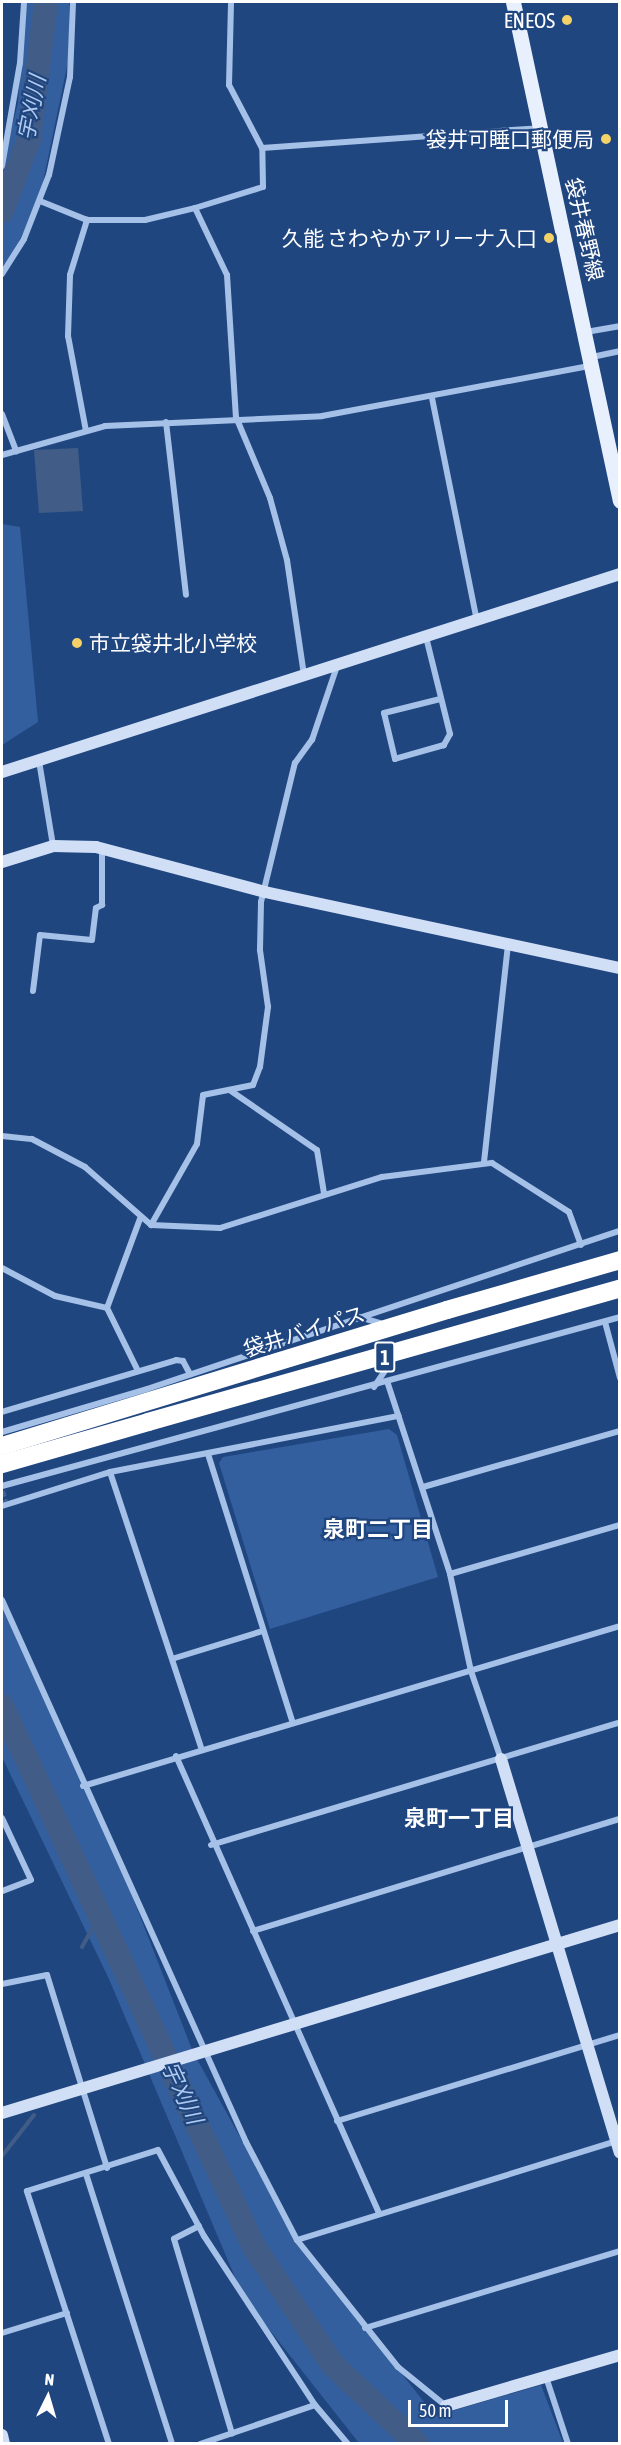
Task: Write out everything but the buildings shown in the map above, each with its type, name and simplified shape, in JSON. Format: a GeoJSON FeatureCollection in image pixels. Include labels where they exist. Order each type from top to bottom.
{"type":"FeatureCollection","features":[{"type":"Feature","properties":{"kind":"highway"},"geometry":{"type":"LineString","coordinates":[[508,1292],[620,1248]]}},
{"type":"Feature","properties":{"kind":"highway","name":"袋井バイパス"},"geometry":{"type":"LineString","coordinates":[[2,1446],[620,1260]]}},
{"type":"Feature","properties":{"kind":"highway","name":"1"},"geometry":{"type":"LineString","coordinates":[[2,1464],[434,1344],[620,1288]]}},
{"type":"Feature","properties":{"kind":"highway"},"geometry":{"type":"LineString","coordinates":[[434,1344],[620,1294]]}},
{"type":"Feature","properties":{"kind":"main road","name":"袋井春野線"},"geometry":{"type":"LineString","coordinates":[[513,2],[593,361],[620,501]]}},
{"type":"Feature","properties":{"kind":"street"},"geometry":{"type":"LineString","coordinates":[[2,166],[20,63],[24,2]]}},
{"type":"Feature","properties":{"kind":"street"},"geometry":{"type":"LineString","coordinates":[[2,274],[40,201],[68,87],[73,2]]}},
{"type":"Feature","properties":{"kind":"street"},"geometry":{"type":"LineString","coordinates":[[40,201],[87,220],[145,220],[195,208],[263,187],[261,148],[229,85],[231,2]]}},
{"type":"Feature","properties":{"kind":"street"},"geometry":{"type":"LineString","coordinates":[[261,148],[540,128]]}},
{"type":"Feature","properties":{"kind":"street"},"geometry":{"type":"LineString","coordinates":[[195,208],[227,275],[236,417],[270,498],[287,560],[304,675]]}},
{"type":"Feature","properties":{"kind":"street"},"geometry":{"type":"LineString","coordinates":[[86,431],[68,336],[70,275],[87,220]]}},
{"type":"Feature","properties":{"kind":"street"},"geometry":{"type":"LineString","coordinates":[[586,332],[620,326]]}},
{"type":"Feature","properties":{"kind":"street"},"geometry":{"type":"LineString","coordinates":[[2,455],[86,431],[236,417],[322,416],[432,398],[593,361],[620,351]]}},
{"type":"Feature","properties":{"kind":"street"},"geometry":{"type":"LineString","coordinates":[[432,398],[477,621]]}},
{"type":"Feature","properties":{"kind":"street"},"geometry":{"type":"LineString","coordinates":[[2,414],[16,451]]}},
{"type":"Feature","properties":{"kind":"street"},"geometry":{"type":"LineString","coordinates":[[166,422],[186,595]]}},
{"type":"Feature","properties":{"kind":"street"},"geometry":{"type":"LineString","coordinates":[[2,772],[620,574]]}},
{"type":"Feature","properties":{"kind":"street"},"geometry":{"type":"LineString","coordinates":[[426,637],[450,734],[444,745],[395,759],[384,713],[440,699]]}},
{"type":"Feature","properties":{"kind":"street"},"geometry":{"type":"LineString","coordinates":[[151,1225],[197,1144],[203,1095],[253,1085],[260,1067],[268,1007],[260,950],[265,892],[295,763],[312,740],[337,666]]}},
{"type":"Feature","properties":{"kind":"street"},"geometry":{"type":"LineString","coordinates":[[39,760],[53,846]]}},
{"type":"Feature","properties":{"kind":"street"},"geometry":{"type":"LineString","coordinates":[[2,862],[53,846],[102,848],[265,892],[620,968]]}},
{"type":"Feature","properties":{"kind":"street"},"geometry":{"type":"LineString","coordinates":[[33,991],[40,936],[92,940],[96,908],[102,905],[102,848]]}},
{"type":"Feature","properties":{"kind":"street"},"geometry":{"type":"LineString","coordinates":[[484,1162],[508,944]]}},
{"type":"Feature","properties":{"kind":"street"},"geometry":{"type":"LineString","coordinates":[[231,1091],[317,1150],[324,1193]]}},
{"type":"Feature","properties":{"kind":"street"},"geometry":{"type":"LineString","coordinates":[[2,1136],[32,1139],[85,1167],[140,1219],[151,1225],[220,1227],[324,1193],[414,1169],[484,1162],[524,1180],[569,1212],[581,1245]]}},
{"type":"Feature","properties":{"kind":"street"},"geometry":{"type":"LineString","coordinates":[[138,1371],[107,1308],[140,1219]]}},
{"type":"Feature","properties":{"kind":"street"},"geometry":{"type":"LineString","coordinates":[[2,1432],[190,1374],[620,1231]]}},
{"type":"Feature","properties":{"kind":"street"},"geometry":{"type":"LineString","coordinates":[[2,1268],[56,1296],[107,1308]]}},
{"type":"Feature","properties":{"kind":"street"},"geometry":{"type":"LineString","coordinates":[[359,1317],[380,1323]]}},
{"type":"Feature","properties":{"kind":"street"},"geometry":{"type":"LineString","coordinates":[[2,1486],[388,1384],[620,1317]]}},
{"type":"Feature","properties":{"kind":"street"},"geometry":{"type":"LineString","coordinates":[[604,1322],[620,1378]]}},
{"type":"Feature","properties":{"kind":"street"},"geometry":{"type":"LineString","coordinates":[[2,1412],[176,1360],[183,1360],[190,1374]]}},
{"type":"Feature","properties":{"kind":"street"},"geometry":{"type":"LineString","coordinates":[[374,1387],[390,1363]]}},
{"type":"Feature","properties":{"kind":"street"},"geometry":{"type":"LineString","coordinates":[[297,2240],[379,2213],[618,2144],[555,1944],[501,1759],[471,1671],[450,1574],[388,1384]]}},
{"type":"Feature","properties":{"kind":"street"},"geometry":{"type":"LineString","coordinates":[[2,1506],[110,1472],[399,1416]]}},
{"type":"Feature","properties":{"kind":"street"},"geometry":{"type":"LineString","coordinates":[[423,1487],[620,1431]]}},
{"type":"Feature","properties":{"kind":"street"},"geometry":{"type":"LineString","coordinates":[[208,1454],[292,1720]]}},
{"type":"Feature","properties":{"kind":"street"},"geometry":{"type":"LineString","coordinates":[[110,1472],[175,1658],[201,1747]]}},
{"type":"Feature","properties":{"kind":"street"},"geometry":{"type":"LineString","coordinates":[[450,1574],[620,1525]]}},
{"type":"Feature","properties":{"kind":"street"},"geometry":{"type":"LineString","coordinates":[[2,1600],[83,1786],[297,2240],[365,2328],[398,2367],[446,2406],[620,2355]]}},
{"type":"Feature","properties":{"kind":"street"},"geometry":{"type":"LineString","coordinates":[[83,1786],[201,1747],[471,1671],[620,1626]]}},
{"type":"Feature","properties":{"kind":"street"},"geometry":{"type":"LineString","coordinates":[[175,1658],[263,1631]]}},
{"type":"Feature","properties":{"kind":"street"},"geometry":{"type":"LineString","coordinates":[[211,1845],[620,1722]]}},
{"type":"Feature","properties":{"kind":"street"},"geometry":{"type":"LineString","coordinates":[[176,1756],[211,1845],[253,1931],[290,2022],[379,2213]]}},
{"type":"Feature","properties":{"kind":"street"},"geometry":{"type":"LineString","coordinates":[[2,1818],[31,1880],[2,1891]]}},
{"type":"Feature","properties":{"kind":"street"},"geometry":{"type":"LineString","coordinates":[[253,1931],[620,1819]]}},
{"type":"Feature","properties":{"kind":"street"},"geometry":{"type":"LineString","coordinates":[[2,2113],[82,2089],[148,2065],[620,1925]]}},
{"type":"Feature","properties":{"kind":"street"},"geometry":{"type":"LineString","coordinates":[[2,1984],[47,1975],[108,2168]]}},
{"type":"Feature","properties":{"kind":"street"},"geometry":{"type":"LineString","coordinates":[[337,2121],[620,2035]]}},
{"type":"Feature","properties":{"kind":"street"},"geometry":{"type":"LineString","coordinates":[[109,2444],[27,2191],[108,2168],[159,2150],[199,2226],[315,2405],[348,2444]]}},
{"type":"Feature","properties":{"kind":"street"},"geometry":{"type":"LineString","coordinates":[[86,2174],[172,2444]]}},
{"type":"Feature","properties":{"kind":"street"},"geometry":{"type":"LineString","coordinates":[[199,2226],[174,2239],[232,2434]]}},
{"type":"Feature","properties":{"kind":"street"},"geometry":{"type":"LineString","coordinates":[[365,2328],[620,2251]]}},
{"type":"Feature","properties":{"kind":"street"},"geometry":{"type":"LineString","coordinates":[[2,2333],[67,2313]]}},
{"type":"Feature","properties":{"kind":"street"},"geometry":{"type":"LineString","coordinates":[[546,2377],[568,2444]]}},
{"type":"Feature","properties":{"kind":"street"},"geometry":{"type":"LineString","coordinates":[[200,2444],[315,2405]]}},
{"type":"Feature","properties":{"kind":"street"},"geometry":{"type":"LineString","coordinates":[[2,2435],[4,2444]]}},
{"type":"Feature","properties":{"kind":"shaded area"},"geometry":{"type":"Polygon","coordinates":[[[25,2],[69,2],[70,52],[38,206],[2,272],[2,166],[18,103],[25,2]]]}},
{"type":"Feature","properties":{"kind":"shaded area"},"geometry":{"type":"Polygon","coordinates":[[[78,448],[83,511],[39,513],[34,450],[78,448]]]}},
{"type":"Feature","properties":{"kind":"shaded area"},"geometry":{"type":"Polygon","coordinates":[[[2,524],[20,527],[38,722],[2,745],[2,524]]]}},
{"type":"Feature","properties":{"kind":"shaded area"},"geometry":{"type":"Polygon","coordinates":[[[389,1429],[397,1435],[438,1577],[270,1629],[219,1463],[223,1457],[389,1429]]]}},
{"type":"Feature","properties":{"kind":"shaded area"},"geometry":{"type":"Polygon","coordinates":[[[2,1593],[122,1870],[193,2052],[297,2240],[435,2416],[541,2385],[563,2443],[359,2443],[243,2296],[109,1979],[2,1757],[2,1593]]]}},
{"type":"Feature","properties":{"kind":"waterway","name":"宇刈川"},"geometry":{"type":"LineString","coordinates":[[2,211],[29,139],[46,2]]}},
{"type":"Feature","properties":{"kind":"waterway","name":"宇刈川"},"geometry":{"type":"LineString","coordinates":[[2,1706],[254,2247],[333,2365],[417,2444]]}},
{"type":"Feature","properties":{"kind":"waterway"},"geometry":{"type":"LineString","coordinates":[[82,1947],[100,1915]]}},
{"type":"Feature","properties":{"kind":"waterway"},"geometry":{"type":"LineString","coordinates":[[2,2156],[34,2115]]}},
{"type":"Feature","properties":{"kind":"tunnel"},"geometry":{"type":"LineString","coordinates":[[2,1491],[5,1502]]}},
{"type":"Feature","properties":{"kind":"place","name":"ENEOS"},"geometry":{"type":"Point","coordinates":[567,20]}},
{"type":"Feature","properties":{"kind":"place","name":"袋井可睡口郵便局"},"geometry":{"type":"Point","coordinates":[606,139]}},
{"type":"Feature","properties":{"kind":"place","name":"久能 さわやかアリーナ入口"},"geometry":{"type":"Point","coordinates":[549,238]}},
{"type":"Feature","properties":{"kind":"place","name":"市立袋井北小学校"},"geometry":{"type":"Point","coordinates":[77,643]}},
{"type":"Feature","properties":{"kind":"district","name":"泉町二丁目"},"geometry":{"type":"Point","coordinates":[378,1530]}},
{"type":"Feature","properties":{"kind":"district","name":"泉町一丁目"},"geometry":{"type":"Point","coordinates":[459,1819]}}]}
